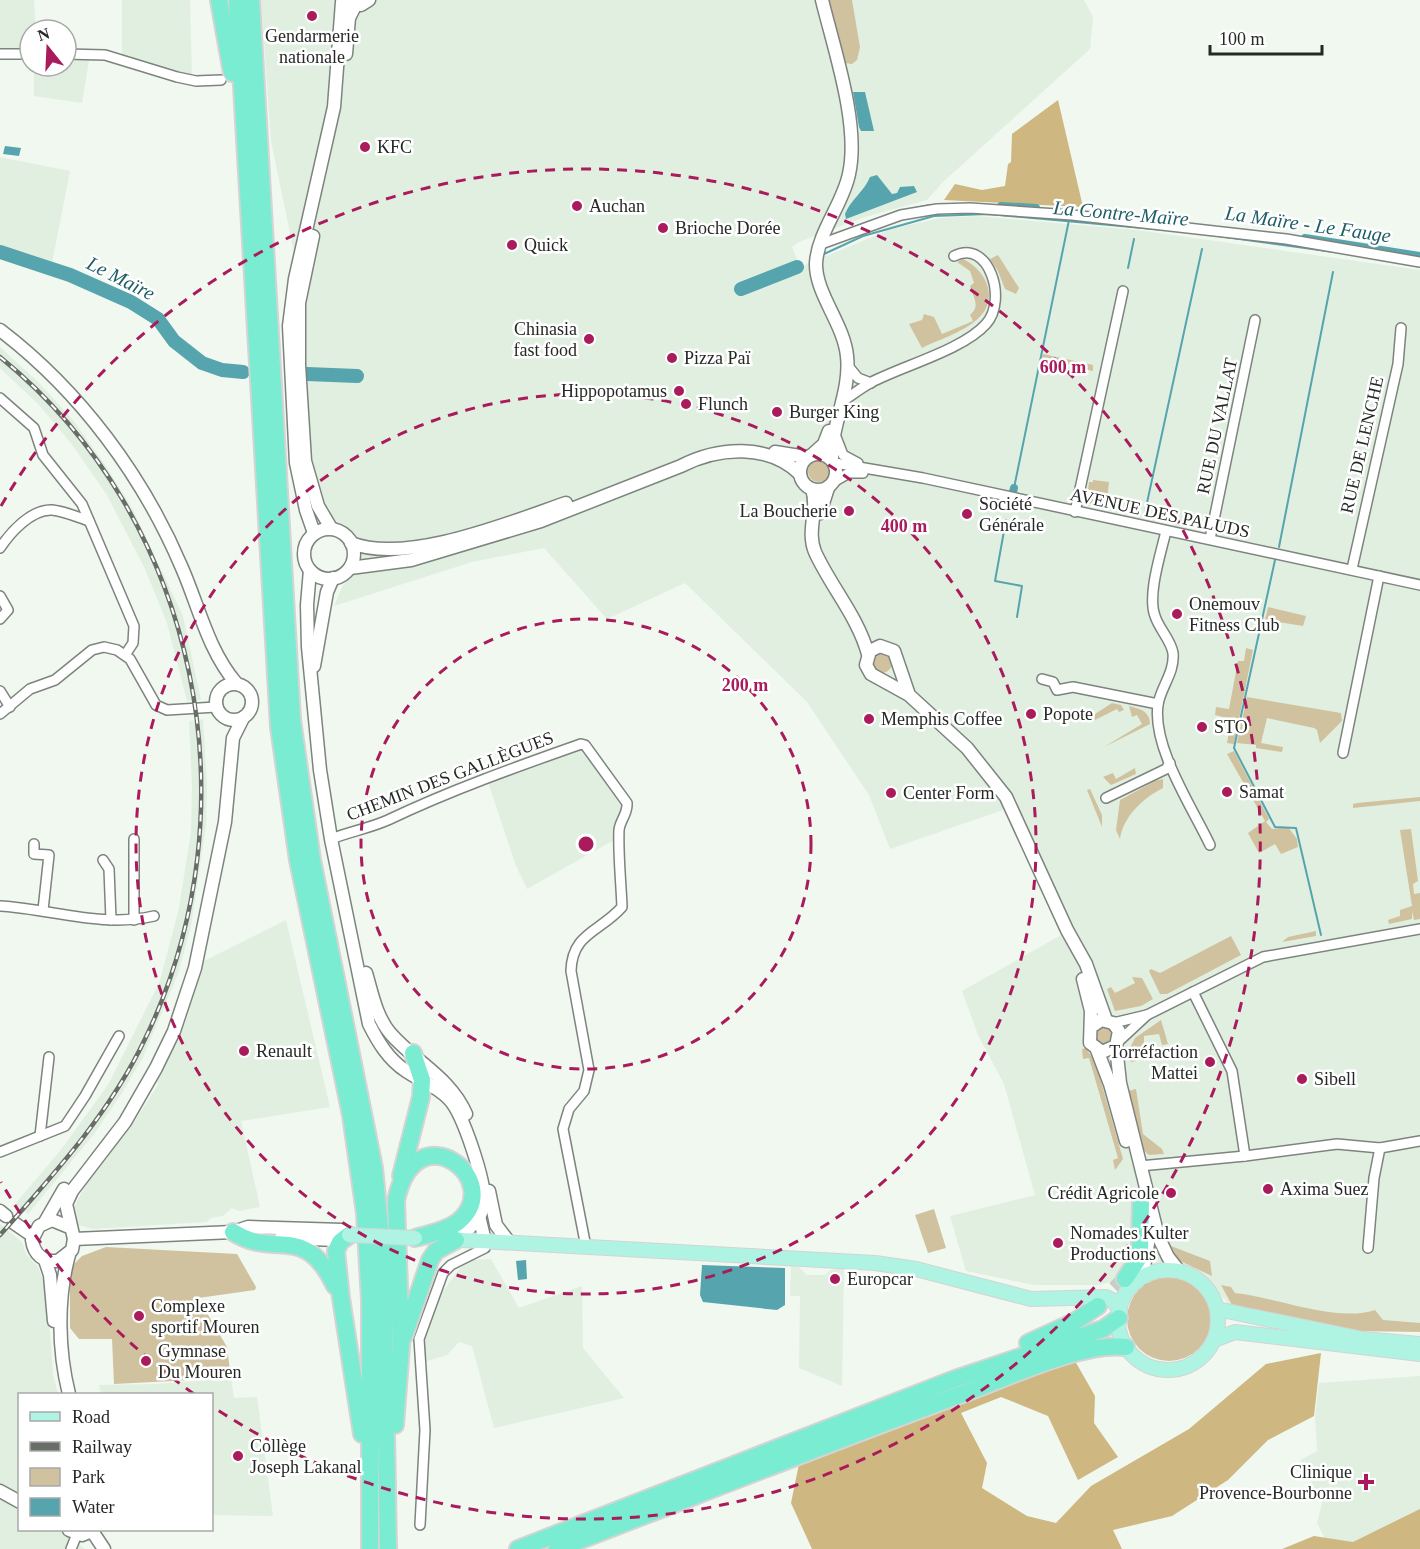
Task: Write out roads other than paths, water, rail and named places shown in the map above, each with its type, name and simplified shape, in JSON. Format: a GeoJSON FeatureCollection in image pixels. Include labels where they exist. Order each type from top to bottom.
{"type":"FeatureCollection","features":[{"type":"Feature","properties":{"kind":"highway"},"geometry":{"type":"LineString","coordinates":[[219,0],[236,98],[253,281]]}},
{"type":"Feature","properties":{"kind":"highway"},"geometry":{"type":"LineString","coordinates":[[237,0],[279,727],[298,860],[351,1115],[365,1214],[370,1300],[370,1549]]}},
{"type":"Feature","properties":{"kind":"highway"},"geometry":{"type":"LineString","coordinates":[[251,0],[292,720],[312,860],[374,1168],[383,1259],[388,1549]]}},
{"type":"Feature","properties":{"kind":"highway"},"geometry":{"type":"LineString","coordinates":[[388,1483],[398,1399],[401,1346],[395,1223],[400,1180],[422,1080],[413,1053]]}},
{"type":"Feature","properties":{"kind":"highway"},"geometry":{"type":"LineString","coordinates":[[400,1180],[409,1166],[419,1159],[437,1155],[458,1163],[471,1179],[472,1201],[466,1215],[440,1231],[415,1239]]}},
{"type":"Feature","properties":{"kind":"highway"},"geometry":{"type":"LineString","coordinates":[[1133,1281],[1140,1256],[1141,1199]]}},
{"type":"Feature","properties":{"kind":"highway"},"geometry":{"type":"LineString","coordinates":[[233,1232],[248,1242],[276,1242],[305,1248],[317,1256],[326,1268],[341,1298]]}},
{"type":"Feature","properties":{"kind":"highway"},"geometry":{"type":"LineString","coordinates":[[349,1235],[340,1242],[336,1251],[341,1298],[370,1485]]}},
{"type":"Feature","properties":{"kind":"highway"},"geometry":{"type":"LineString","coordinates":[[401,1346],[430,1260],[436,1251],[456,1240]]}},
{"type":"Feature","properties":{"kind":"highway"},"geometry":{"type":"LineString","coordinates":[[955,1379],[1074,1322],[1098,1306]]}},
{"type":"Feature","properties":{"kind":"highway"},"geometry":{"type":"LineString","coordinates":[[518,1549],[955,1379],[1103,1329],[1119,1314]]}},
{"type":"Feature","properties":{"kind":"highway"},"geometry":{"type":"LineString","coordinates":[[557,1549],[908,1414],[1059,1359],[1106,1346],[1126,1347]]}},
{"type":"Feature","properties":{"kind":"main road"},"geometry":{"type":"LineString","coordinates":[[331,528],[318,506],[305,461],[299,357],[299,303],[341,106],[349,18],[355,6],[369,0]]}},
{"type":"Feature","properties":{"kind":"main road"},"geometry":{"type":"LineString","coordinates":[[800,474],[801,465],[824,444],[829,430],[839,385],[840,356],[833,329],[812,282],[809,265],[814,242],[840,183],[845,151],[840,106],[815,0]]}},
{"type":"Feature","properties":{"kind":"main road"},"geometry":{"type":"LineString","coordinates":[[822,0],[852,135],[850,171],[843,196],[817,256],[818,278],[843,332],[848,366],[835,432],[831,484],[822,502],[817,530],[821,551],[863,626],[880,646],[894,651],[909,695]]}},
{"type":"Feature","properties":{"kind":"main road"},"geometry":{"type":"LineString","coordinates":[[314,533],[304,502],[296,463],[290,326],[295,279],[334,107],[341,1],[355,6]]}},
{"type":"Feature","properties":{"kind":"main road"},"geometry":{"type":"LineString","coordinates":[[0,330],[64,388],[96,423],[124,461],[153,507],[182,567],[217,659],[219,691],[215,700],[216,707],[233,738]]}},
{"type":"Feature","properties":{"kind":"main road"},"geometry":{"type":"LineString","coordinates":[[351,543],[382,550],[407,549],[441,542],[567,503],[695,451],[722,444],[751,445],[811,455],[824,454],[834,461]]}},
{"type":"Feature","properties":{"kind":"main road"},"geometry":{"type":"LineString","coordinates":[[310,570],[320,577],[333,578],[350,568],[411,560],[541,521],[681,466],[697,456],[722,450],[750,452],[784,461],[800,474],[804,483],[812,489],[815,499],[810,529],[815,551],[858,628],[868,654],[868,670],[909,695],[967,748],[1006,797],[1067,930],[1086,964],[1109,1022],[1119,1031],[1117,1044],[1120,1083],[1140,1166],[1158,1236],[1168,1257],[1179,1271]]}},
{"type":"Feature","properties":{"kind":"main road"},"geometry":{"type":"LineString","coordinates":[[812,489],[831,484]]}},
{"type":"Feature","properties":{"kind":"main road"},"geometry":{"type":"LineString","coordinates":[[350,568],[353,560],[351,543],[342,532],[331,528],[314,533],[305,546],[304,554],[310,570],[307,605],[320,770],[331,839],[369,1024],[383,1049],[393,1060],[449,1099],[465,1126],[484,1203],[479,1216],[456,1240]]}},
{"type":"Feature","properties":{"kind":"main road"},"geometry":{"type":"LineString","coordinates":[[312,676],[327,592],[333,578]]}},
{"type":"Feature","properties":{"kind":"main road"},"geometry":{"type":"LineString","coordinates":[[868,654],[880,646]]}},
{"type":"Feature","properties":{"kind":"main road"},"geometry":{"type":"LineString","coordinates":[[69,1393],[63,1354],[61,1304],[62,1278],[69,1255],[72,1233],[66,1204],[72,1191],[125,1122],[174,1031],[195,968],[225,822],[233,738],[243,718],[251,710],[252,698],[246,688],[236,683],[217,659]]}},
{"type":"Feature","properties":{"kind":"main road"},"geometry":{"type":"LineString","coordinates":[[879,678],[893,674],[898,665]]}},
{"type":"Feature","properties":{"kind":"main road"},"geometry":{"type":"LineString","coordinates":[[219,691],[229,684],[236,683]]}},
{"type":"Feature","properties":{"kind":"main road"},"geometry":{"type":"LineString","coordinates":[[224,718],[230,720],[243,718]]}},
{"type":"Feature","properties":{"kind":"main road"},"geometry":{"type":"LineString","coordinates":[[344,896],[378,1013],[390,1033],[444,1079],[459,1097],[471,1128],[496,1224],[509,1242]]}},
{"type":"Feature","properties":{"kind":"main road"},"geometry":{"type":"LineString","coordinates":[[1067,930],[1091,1011],[1091,1028],[1088,1038],[1097,1050],[1110,1084],[1141,1199]]}},
{"type":"Feature","properties":{"kind":"main road"},"geometry":{"type":"LineString","coordinates":[[62,1393],[50,1275],[45,1260],[35,1251],[33,1236],[39,1226],[45,1222],[69,1182],[120,1119],[149,1068],[167,1029],[198,946]]}},
{"type":"Feature","properties":{"kind":"main road"},"geometry":{"type":"LineString","coordinates":[[1091,1028],[1097,1022],[1109,1022]]}},
{"type":"Feature","properties":{"kind":"main road"},"geometry":{"type":"LineString","coordinates":[[1097,1050],[1107,1051],[1117,1044]]}},
{"type":"Feature","properties":{"kind":"main road"},"geometry":{"type":"LineString","coordinates":[[479,1216],[485,1242]]}},
{"type":"Feature","properties":{"kind":"main road"},"geometry":{"type":"LineString","coordinates":[[7,1217],[33,1236]]}},
{"type":"Feature","properties":{"kind":"main road"},"geometry":{"type":"LineString","coordinates":[[45,1222],[60,1221],[72,1233],[233,1232],[249,1237],[338,1240],[349,1235],[875,1263],[916,1269],[1011,1294],[1048,1300],[1106,1297],[1112,1300],[1119,1314],[1120,1333],[1126,1347],[1146,1364],[1172,1370],[1192,1364],[1200,1358],[1214,1340],[1217,1330],[1217,1309],[1211,1294],[1201,1282],[1179,1271],[1164,1270],[1133,1281],[1048,1300]]}},
{"type":"Feature","properties":{"kind":"main road"},"geometry":{"type":"LineString","coordinates":[[485,1242],[496,1224]]}},
{"type":"Feature","properties":{"kind":"main road"},"geometry":{"type":"LineString","coordinates":[[45,1260],[58,1261],[69,1255]]}},
{"type":"Feature","properties":{"kind":"main road"},"geometry":{"type":"LineString","coordinates":[[1119,1314],[1133,1281]]}},
{"type":"Feature","properties":{"kind":"main road"},"geometry":{"type":"LineString","coordinates":[[1217,1309],[1363,1339],[1420,1344]]}},
{"type":"Feature","properties":{"kind":"main road"},"geometry":{"type":"LineString","coordinates":[[1214,1340],[1235,1332],[1420,1353]]}},
{"type":"Feature","properties":{"kind":"main road"},"geometry":{"type":"LineString","coordinates":[[0,1491],[18,1501]]}},
{"type":"Feature","properties":{"kind":"main road"},"geometry":{"type":"LineString","coordinates":[[94,1531],[104,1549]]}},
{"type":"Feature","properties":{"kind":"street"},"geometry":{"type":"LineString","coordinates":[[0,54],[18,54]]}},
{"type":"Feature","properties":{"kind":"street"},"geometry":{"type":"LineString","coordinates":[[78,54],[105,55],[196,81],[221,80]]}},
{"type":"Feature","properties":{"kind":"street"},"geometry":{"type":"LineString","coordinates":[[821,244],[901,215],[936,209],[970,208],[1072,215],[1286,238],[1420,262]]}},
{"type":"Feature","properties":{"kind":"street"},"geometry":{"type":"LineString","coordinates":[[843,400],[871,383],[976,334],[994,315],[997,299],[996,282],[990,271],[973,254],[964,252],[954,256]]}},
{"type":"Feature","properties":{"kind":"street"},"geometry":{"type":"LineString","coordinates":[[1075,512],[1123,291]]}},
{"type":"Feature","properties":{"kind":"street","name":"RUE DU VALLAT"},"geometry":{"type":"LineString","coordinates":[[1210,539],[1255,320]]}},
{"type":"Feature","properties":{"kind":"street","name":"RUE DE LENCHE"},"geometry":{"type":"LineString","coordinates":[[1352,569],[1398,364],[1401,328]]}},
{"type":"Feature","properties":{"kind":"street"},"geometry":{"type":"LineString","coordinates":[[848,366],[858,378],[871,383]]}},
{"type":"Feature","properties":{"kind":"street"},"geometry":{"type":"LineString","coordinates":[[0,398],[38,432],[43,455],[82,504],[134,626],[133,643],[125,655]]}},
{"type":"Feature","properties":{"kind":"street","name":"AVENUE DES PALUDS"},"geometry":{"type":"LineString","coordinates":[[835,432],[840,450],[846,458],[893,472]]}},
{"type":"Feature","properties":{"kind":"street","name":"AVENUE DES PALUDS"},"geometry":{"type":"LineString","coordinates":[[834,461],[1420,585]]}},
{"type":"Feature","properties":{"kind":"street","name":"AVENUE DES PALUDS"},"geometry":{"type":"LineString","coordinates":[[831,484],[849,473],[893,472]]}},
{"type":"Feature","properties":{"kind":"street"},"geometry":{"type":"LineString","coordinates":[[0,548],[21,525],[40,512],[53,510],[89,520]]}},
{"type":"Feature","properties":{"kind":"street"},"geometry":{"type":"LineString","coordinates":[[1166,531],[1152,606],[1173,654],[1167,686],[1158,704],[1159,734],[1170,763],[1210,845]]}},
{"type":"Feature","properties":{"kind":"street"},"geometry":{"type":"LineString","coordinates":[[1342,753],[1379,576]]}},
{"type":"Feature","properties":{"kind":"street"},"geometry":{"type":"LineString","coordinates":[[0,596],[8,604],[8,610],[0,619]]}},
{"type":"Feature","properties":{"kind":"street"},"geometry":{"type":"LineString","coordinates":[[0,691],[3,709],[38,684],[62,675],[92,650],[111,648],[125,655],[136,667],[148,694],[156,705],[167,710],[216,707]]}},
{"type":"Feature","properties":{"kind":"street"},"geometry":{"type":"LineString","coordinates":[[1042,679],[1053,682],[1057,690],[1073,687],[1158,704]]}},
{"type":"Feature","properties":{"kind":"street","name":"CHEMIN DES GALLÈGUES"},"geometry":{"type":"LineString","coordinates":[[331,839],[387,820],[493,775],[581,744],[585,745],[627,803],[628,809],[620,825],[619,839],[622,907],[579,942],[572,960],[571,971],[589,1070],[584,1091],[569,1109],[562,1129],[586,1247]]}},
{"type":"Feature","properties":{"kind":"street"},"geometry":{"type":"LineString","coordinates":[[1106,798],[1166,769],[1170,763]]}},
{"type":"Feature","properties":{"kind":"street"},"geometry":{"type":"LineString","coordinates":[[134,839],[134,920]]}},
{"type":"Feature","properties":{"kind":"street"},"geometry":{"type":"LineString","coordinates":[[34,844],[34,854],[49,855],[43,910]]}},
{"type":"Feature","properties":{"kind":"street"},"geometry":{"type":"LineString","coordinates":[[104,860],[109,869],[111,920]]}},
{"type":"Feature","properties":{"kind":"street"},"geometry":{"type":"LineString","coordinates":[[0,906],[43,910],[70,917],[111,920],[134,920],[154,916]]}},
{"type":"Feature","properties":{"kind":"street"},"geometry":{"type":"LineString","coordinates":[[1109,1022],[1147,1015],[1263,957],[1420,929]]}},
{"type":"Feature","properties":{"kind":"street"},"geometry":{"type":"LineString","coordinates":[[1193,992],[1232,1071],[1245,1156]]}},
{"type":"Feature","properties":{"kind":"street"},"geometry":{"type":"LineString","coordinates":[[1117,1044],[1147,1015]]}},
{"type":"Feature","properties":{"kind":"street"},"geometry":{"type":"LineString","coordinates":[[0,1152],[65,1126],[86,1096],[119,1035]]}},
{"type":"Feature","properties":{"kind":"street"},"geometry":{"type":"LineString","coordinates":[[40,1136],[49,1057]]}},
{"type":"Feature","properties":{"kind":"street"},"geometry":{"type":"LineString","coordinates":[[1140,1166],[1337,1144],[1380,1148],[1420,1142]]}},
{"type":"Feature","properties":{"kind":"street"},"geometry":{"type":"LineString","coordinates":[[1368,1248],[1374,1178],[1380,1148]]}},
{"type":"Feature","properties":{"kind":"street"},"geometry":{"type":"LineString","coordinates":[[420,1525],[425,1430],[419,1339],[443,1273],[451,1265],[485,1248],[485,1242]]}},
{"type":"Feature","properties":{"kind":"street"},"geometry":{"type":"LineString","coordinates":[[71,1549],[73,1532]]}},
{"type":"Feature","properties":{"kind":"water"},"geometry":{"type":"Polygon","coordinates":[[[853,92],[865,92],[874,131],[861,131],[853,92]]]}},
{"type":"Feature","properties":{"kind":"water"},"geometry":{"type":"Polygon","coordinates":[[[5,146],[21,148],[19,156],[3,154],[5,146]]]}},
{"type":"Feature","properties":{"kind":"water"},"geometry":{"type":"Polygon","coordinates":[[[877,175],[892,194],[897,193],[900,187],[914,186],[917,192],[846,219],[845,214],[870,177],[877,175]]]}},
{"type":"Feature","properties":{"kind":"water"},"geometry":{"type":"Polygon","coordinates":[[[526,1260],[527,1279],[518,1280],[516,1261],[526,1260]]]}},
{"type":"Feature","properties":{"kind":"water"},"geometry":{"type":"Polygon","coordinates":[[[702,1265],[785,1268],[785,1305],[777,1310],[703,1302],[700,1295],[702,1265]]]}},
{"type":"Feature","properties":{"kind":"waterway"},"geometry":{"type":"LineString","coordinates":[[915,208],[930,205]]}},
{"type":"Feature","properties":{"kind":"waterway","name":"La Maïre - Le Fauge"},"geometry":{"type":"LineString","coordinates":[[1001,206],[1036,208]]}},
{"type":"Feature","properties":{"kind":"waterway"},"geometry":{"type":"LineString","coordinates":[[864,224],[892,214]]}},
{"type":"Feature","properties":{"kind":"waterway","name":"La Contre-Maïre"},"geometry":{"type":"LineString","coordinates":[[824,254],[863,236],[934,216],[988,214],[1165,230]]}},
{"type":"Feature","properties":{"kind":"waterway"},"geometry":{"type":"LineString","coordinates":[[1014,488],[1069,220]]}},
{"type":"Feature","properties":{"kind":"waterway","name":"La Contre-Maïre"},"geometry":{"type":"LineString","coordinates":[[1218,236],[1334,252]]}},
{"type":"Feature","properties":{"kind":"waterway","name":"La Maïre - Le Fauge"},"geometry":{"type":"LineString","coordinates":[[1305,238],[1420,256]]}},
{"type":"Feature","properties":{"kind":"waterway"},"geometry":{"type":"LineString","coordinates":[[1128,268],[1134,239]]}},
{"type":"Feature","properties":{"kind":"waterway"},"geometry":{"type":"LineString","coordinates":[[1145,512],[1202,249]]}},
{"type":"Feature","properties":{"kind":"waterway","name":"Le Maïre"},"geometry":{"type":"LineString","coordinates":[[0,252],[70,275],[131,302],[158,319],[174,341],[202,363],[222,370],[243,372]]}},
{"type":"Feature","properties":{"kind":"waterway","name":"Le Maïre"},"geometry":{"type":"LineString","coordinates":[[741,289],[797,267]]}},
{"type":"Feature","properties":{"kind":"waterway"},"geometry":{"type":"LineString","coordinates":[[1279,547],[1333,272]]}},
{"type":"Feature","properties":{"kind":"waterway","name":"Le Maïre"},"geometry":{"type":"LineString","coordinates":[[307,374],[357,376]]}},
{"type":"Feature","properties":{"kind":"waterway"},"geometry":{"type":"LineString","coordinates":[[1013,492],[1014,488]]}},
{"type":"Feature","properties":{"kind":"waterway"},"geometry":{"type":"LineString","coordinates":[[1006,520],[995,581],[1022,586],[1017,617]]}},
{"type":"Feature","properties":{"kind":"waterway"},"geometry":{"type":"LineString","coordinates":[[1275,560],[1234,748],[1275,827],[1296,828],[1321,935]]}},
{"type":"Feature","properties":{"kind":"tunnel"},"geometry":{"type":"LineString","coordinates":[[1098,1306],[1125,1279]]}},
{"type":"Feature","properties":{"kind":"railway"},"geometry":{"type":"LineString","coordinates":[[0,357],[68,423],[123,500],[163,584],[189,673],[201,765],[197,859],[179,951],[145,1039],[115,1092],[80,1142],[0,1235]]}},
{"type":"Feature","properties":{"kind":"place","name":"Gendarmerie nationale"},"geometry":{"type":"Point","coordinates":[312,16]}},
{"type":"Feature","properties":{"kind":"place","name":"KFC"},"geometry":{"type":"Point","coordinates":[365,147]}},
{"type":"Feature","properties":{"kind":"place","name":"Auchan"},"geometry":{"type":"Point","coordinates":[577,206]}},
{"type":"Feature","properties":{"kind":"place","name":"Brioche Dorée"},"geometry":{"type":"Point","coordinates":[663,228]}},
{"type":"Feature","properties":{"kind":"place","name":"Quick"},"geometry":{"type":"Point","coordinates":[512,245]}},
{"type":"Feature","properties":{"kind":"place","name":"Chinasia fast food"},"geometry":{"type":"Point","coordinates":[589,339]}},
{"type":"Feature","properties":{"kind":"place","name":"Pizza Paï"},"geometry":{"type":"Point","coordinates":[672,358]}},
{"type":"Feature","properties":{"kind":"place","name":"Hippopotamus"},"geometry":{"type":"Point","coordinates":[679,391]}},
{"type":"Feature","properties":{"kind":"place","name":"Flunch"},"geometry":{"type":"Point","coordinates":[686,404]}},
{"type":"Feature","properties":{"kind":"place","name":"Burger King"},"geometry":{"type":"Point","coordinates":[777,412]}},
{"type":"Feature","properties":{"kind":"place","name":"La Boucherie"},"geometry":{"type":"Point","coordinates":[849,511]}},
{"type":"Feature","properties":{"kind":"place","name":"Société Générale"},"geometry":{"type":"Point","coordinates":[967,514]}},
{"type":"Feature","properties":{"kind":"place","name":"Onemouv Fitness Club"},"geometry":{"type":"Point","coordinates":[1177,614]}},
{"type":"Feature","properties":{"kind":"place","name":"Popote"},"geometry":{"type":"Point","coordinates":[1031,714]}},
{"type":"Feature","properties":{"kind":"place","name":"Memphis Coffee"},"geometry":{"type":"Point","coordinates":[869,719]}},
{"type":"Feature","properties":{"kind":"place","name":"STO"},"geometry":{"type":"Point","coordinates":[1202,727]}},
{"type":"Feature","properties":{"kind":"place","name":"Samat"},"geometry":{"type":"Point","coordinates":[1227,792]}},
{"type":"Feature","properties":{"kind":"place","name":"Center Form"},"geometry":{"type":"Point","coordinates":[891,793]}},
{"type":"Feature","properties":{"kind":"place","name":"Renault"},"geometry":{"type":"Point","coordinates":[244,1051]}},
{"type":"Feature","properties":{"kind":"place","name":"Torréfaction Mattei"},"geometry":{"type":"Point","coordinates":[1210,1062]}},
{"type":"Feature","properties":{"kind":"place","name":"Sibell"},"geometry":{"type":"Point","coordinates":[1302,1079]}},
{"type":"Feature","properties":{"kind":"place","name":"Axima Suez"},"geometry":{"type":"Point","coordinates":[1268,1189]}},
{"type":"Feature","properties":{"kind":"place","name":"Crédit Agricole"},"geometry":{"type":"Point","coordinates":[1171,1193]}},
{"type":"Feature","properties":{"kind":"place","name":"Nomades Kulter Productions"},"geometry":{"type":"Point","coordinates":[1058,1243]}},
{"type":"Feature","properties":{"kind":"place","name":"Europcar"},"geometry":{"type":"Point","coordinates":[835,1279]}},
{"type":"Feature","properties":{"kind":"place","name":"Complexe sportif Mouren"},"geometry":{"type":"Point","coordinates":[139,1316]}},
{"type":"Feature","properties":{"kind":"place","name":"Gymnase Du Mouren"},"geometry":{"type":"Point","coordinates":[146,1361]}},
{"type":"Feature","properties":{"kind":"place","name":"Collège Joseph Lakanal"},"geometry":{"type":"Point","coordinates":[238,1456]}},
{"type":"Feature","properties":{"kind":"place","name":"Clinique Provence-Bourbonne"},"geometry":{"type":"Point","coordinates":[1366,1482]}}]}
